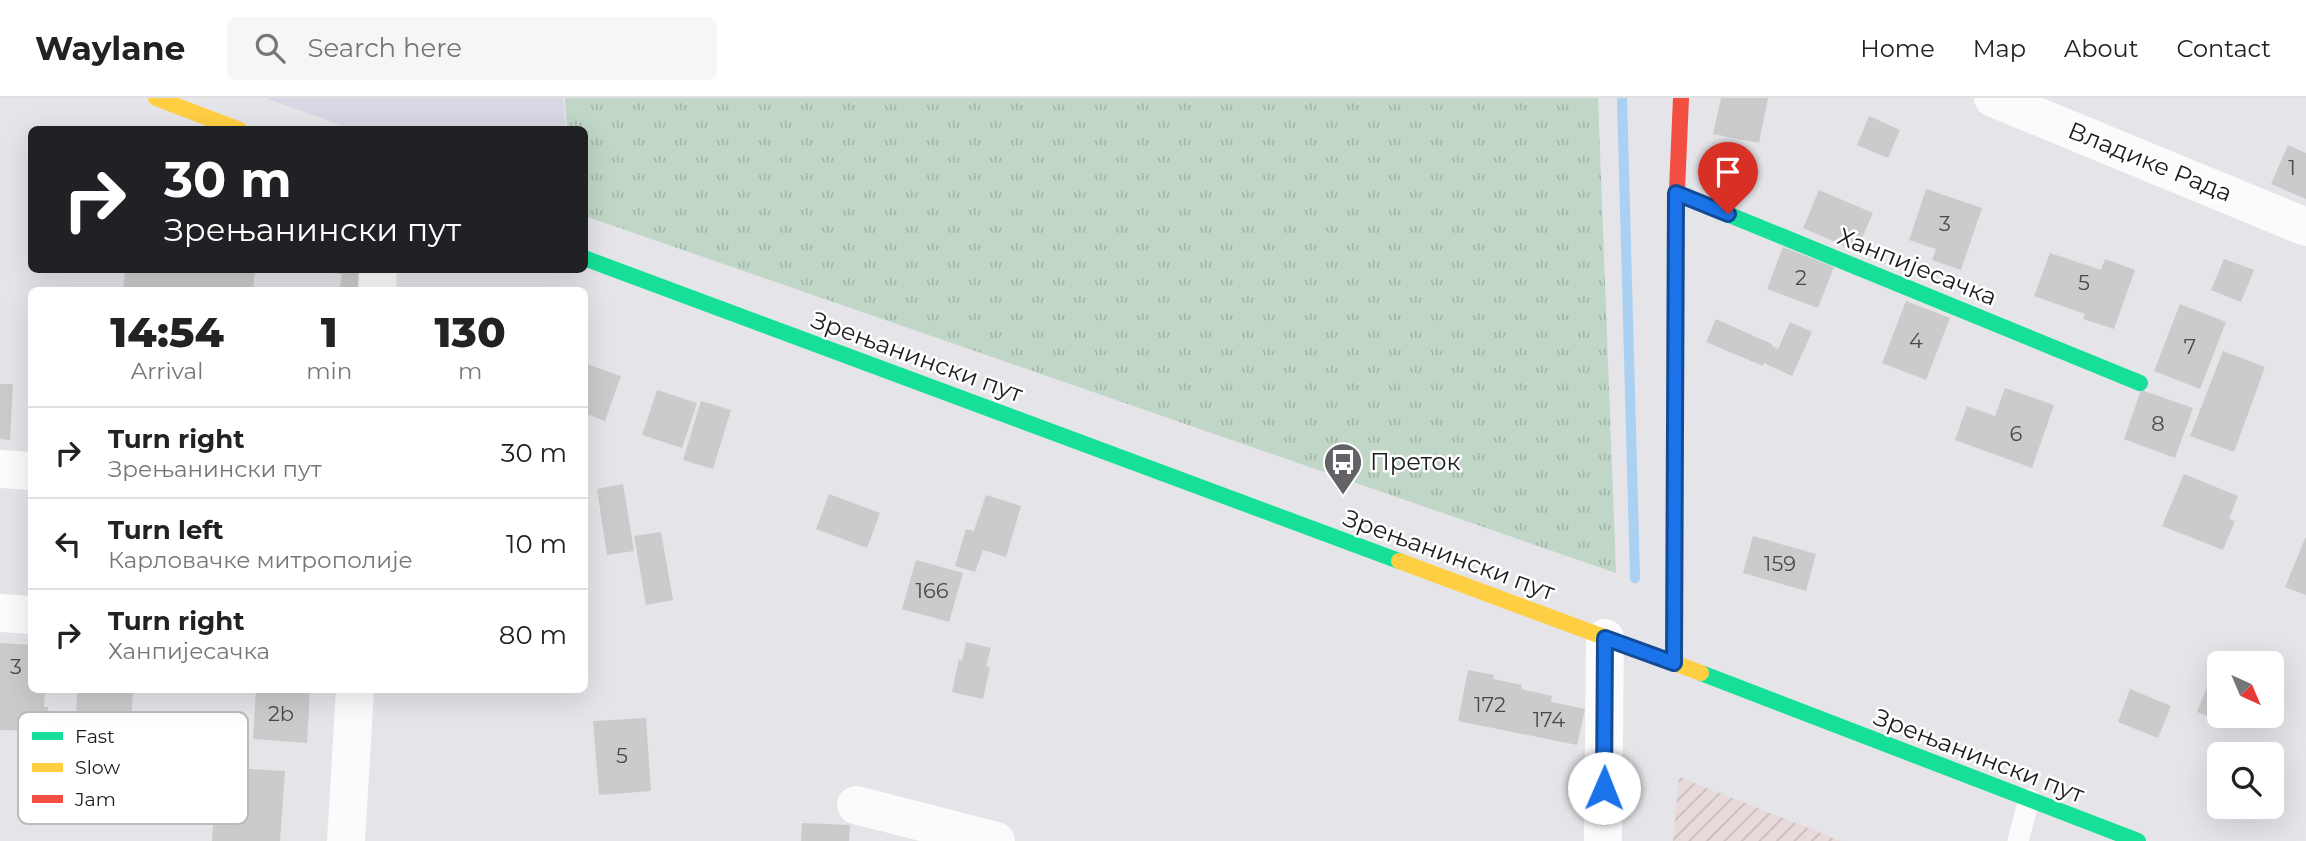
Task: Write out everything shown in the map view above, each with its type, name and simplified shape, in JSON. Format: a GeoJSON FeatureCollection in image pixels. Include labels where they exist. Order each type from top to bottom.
{"type":"FeatureCollection","features":[{"type":"Feature","properties":{"kind":"main road"},"geometry":{"type":"LineString","coordinates":[[156,98],[230,126]]}},
{"type":"Feature","properties":{"kind":"main road"},"geometry":{"type":"LineString","coordinates":[[1674,663],[1676,193],[1681,98]]}},
{"type":"Feature","properties":{"kind":"main road","name":"Ханпијесачка"},"geometry":{"type":"LineString","coordinates":[[1676,193],[2140,383]]}},
{"type":"Feature","properties":{"kind":"main road","name":"Зрењанински пут"},"geometry":{"type":"LineString","coordinates":[[588,259],[1674,663],[2138,841]]}},
{"type":"Feature","properties":{"kind":"street","name":"Владике Рада"},"geometry":{"type":"LineString","coordinates":[[1993,98],[2306,227]]}},
{"type":"Feature","properties":{"kind":"street"},"geometry":{"type":"LineString","coordinates":[[0,469],[28,471]]}},
{"type":"Feature","properties":{"kind":"street"},"geometry":{"type":"LineString","coordinates":[[0,613],[28,615]]}},
{"type":"Feature","properties":{"kind":"street"},"geometry":{"type":"LineString","coordinates":[[1605,638],[1605,840]]}},
{"type":"Feature","properties":{"kind":"street"},"geometry":{"type":"LineString","coordinates":[[346,841],[355,693]]}},
{"type":"Feature","properties":{"kind":"street"},"geometry":{"type":"LineString","coordinates":[[856,804],[996,841]]}},
{"type":"Feature","properties":{"kind":"lane"},"geometry":{"type":"LineString","coordinates":[[2018,841],[2029,799]]}},
{"type":"Feature","properties":{"kind":"shaded area"},"geometry":{"type":"Polygon","coordinates":[[[266,98],[563,98],[566,126],[343,126],[266,98]]]}},
{"type":"Feature","properties":{"kind":"shaded area"},"geometry":{"type":"Polygon","coordinates":[[[1679,777],[1841,841],[1673,841],[1679,777]]]}},
{"type":"Feature","properties":{"kind":"green space"},"geometry":{"type":"Polygon","coordinates":[[[565,98],[1598,98],[1616,573],[588,217],[588,126],[567,126],[565,98]]]}},
{"type":"Feature","properties":{"kind":"building"},"geometry":{"type":"Polygon","coordinates":[[[1721,98],[1768,98],[1759,143],[1713,134],[1721,98]]]}},
{"type":"Feature","properties":{"kind":"building"},"geometry":{"type":"Polygon","coordinates":[[[1869,116],[1900,130],[1888,158],[1857,145],[1869,116]]]}},
{"type":"Feature","properties":{"kind":"building"},"geometry":{"type":"Polygon","coordinates":[[[2288,145],[2306,153],[2306,199],[2271,184],[2288,145]]]}},
{"type":"Feature","properties":{"kind":"building"},"geometry":{"type":"Polygon","coordinates":[[[1926,189],[1982,208],[1961,270],[1932,260],[1936,249],[1909,240],[1926,189]]]}},
{"type":"Feature","properties":{"kind":"building"},"geometry":{"type":"Polygon","coordinates":[[[1819,190],[1873,213],[1856,251],[1803,228],[1819,190]]]}},
{"type":"Feature","properties":{"kind":"building"},"geometry":{"type":"Polygon","coordinates":[[[1783,247],[1834,267],[1818,308],[1767,289],[1783,247]]]}},
{"type":"Feature","properties":{"kind":"building"},"geometry":{"type":"Polygon","coordinates":[[[2050,253],[2101,270],[2105,259],[2135,270],[2114,329],[2083,319],[2085,314],[2034,296],[2050,253]]]}},
{"type":"Feature","properties":{"kind":"building"},"geometry":{"type":"Polygon","coordinates":[[[2224,259],[2254,270],[2241,302],[2211,290],[2224,259]]]}},
{"type":"Feature","properties":{"kind":"building"},"geometry":{"type":"Polygon","coordinates":[[[125,273],[255,273],[253,287],[123,287],[125,273]]]}},
{"type":"Feature","properties":{"kind":"building"},"geometry":{"type":"Polygon","coordinates":[[[334,273],[361,273],[358,287],[340,287],[342,274],[334,273]]]}},
{"type":"Feature","properties":{"kind":"building"},"geometry":{"type":"Polygon","coordinates":[[[1906,301],[1950,318],[1926,380],[1882,363],[1906,301]]]}},
{"type":"Feature","properties":{"kind":"building"},"geometry":{"type":"Polygon","coordinates":[[[2180,304],[2226,322],[2200,389],[2154,371],[2180,304]]]}},
{"type":"Feature","properties":{"kind":"building"},"geometry":{"type":"Polygon","coordinates":[[[1716,319],[1778,349],[1790,322],[1812,332],[1792,376],[1706,342],[1716,319]]]}},
{"type":"Feature","properties":{"kind":"building"},"geometry":{"type":"Polygon","coordinates":[[[2223,351],[2265,367],[2234,452],[2190,436],[2223,351]]]}},
{"type":"Feature","properties":{"kind":"building"},"geometry":{"type":"Polygon","coordinates":[[[588,364],[621,376],[605,421],[588,415],[588,364]]]}},
{"type":"Feature","properties":{"kind":"building"},"geometry":{"type":"Polygon","coordinates":[[[0,384],[13,384],[10,440],[0,439],[0,384]]]}},
{"type":"Feature","properties":{"kind":"building"},"geometry":{"type":"Polygon","coordinates":[[[2005,388],[2054,405],[2032,468],[1955,440],[1967,406],[1995,416],[2005,388]]]}},
{"type":"Feature","properties":{"kind":"building"},"geometry":{"type":"Polygon","coordinates":[[[657,390],[697,403],[682,448],[642,435],[657,390]]]}},
{"type":"Feature","properties":{"kind":"building"},"geometry":{"type":"Polygon","coordinates":[[[2141,390],[2193,408],[2175,458],[2124,439],[2141,390]]]}},
{"type":"Feature","properties":{"kind":"building"},"geometry":{"type":"Polygon","coordinates":[[[701,401],[731,410],[713,469],[683,460],[701,401]]]}},
{"type":"Feature","properties":{"kind":"building"},"geometry":{"type":"Polygon","coordinates":[[[2184,474],[2238,496],[2229,519],[2235,521],[2223,550],[2162,526],[2184,474]]]}},
{"type":"Feature","properties":{"kind":"building"},"geometry":{"type":"Polygon","coordinates":[[[623,484],[634,551],[607,555],[597,489],[623,484]]]}},
{"type":"Feature","properties":{"kind":"building"},"geometry":{"type":"Polygon","coordinates":[[[829,494],[880,513],[867,548],[816,529],[829,494]]]}},
{"type":"Feature","properties":{"kind":"building"},"geometry":{"type":"Polygon","coordinates":[[[986,495],[1021,506],[1006,557],[983,550],[975,572],[955,566],[966,529],[974,531],[986,495]]]}},
{"type":"Feature","properties":{"kind":"building"},"geometry":{"type":"Polygon","coordinates":[[[661,532],[673,600],[646,605],[634,536],[661,532]]]}},
{"type":"Feature","properties":{"kind":"building"},"geometry":{"type":"Polygon","coordinates":[[[1753,536],[1816,554],[1806,591],[1743,573],[1753,536]]]}},
{"type":"Feature","properties":{"kind":"building"},"geometry":{"type":"Polygon","coordinates":[[[2306,536],[2306,595],[2285,587],[2306,536]]]}},
{"type":"Feature","properties":{"kind":"building"},"geometry":{"type":"Polygon","coordinates":[[[916,560],[963,573],[949,622],[902,609],[916,560]]]}},
{"type":"Feature","properties":{"kind":"building"},"geometry":{"type":"Polygon","coordinates":[[[966,642],[991,648],[986,666],[990,667],[983,699],[952,692],[959,659],[962,661],[966,642]]]}},
{"type":"Feature","properties":{"kind":"building"},"geometry":{"type":"Polygon","coordinates":[[[0,643],[28,645],[28,693],[45,693],[44,707],[48,707],[48,712],[18,712],[18,730],[0,730],[0,643]]]}},
{"type":"Feature","properties":{"kind":"building"},"geometry":{"type":"Polygon","coordinates":[[[1468,670],[1494,675],[1493,679],[1522,685],[1521,689],[1552,696],[1551,702],[1585,709],[1577,745],[1458,721],[1468,670]]]}},
{"type":"Feature","properties":{"kind":"building"},"geometry":{"type":"Polygon","coordinates":[[[2207,687],[2207,716],[2197,712],[2207,687]]]}},
{"type":"Feature","properties":{"kind":"building"},"geometry":{"type":"Polygon","coordinates":[[[2130,689],[2171,706],[2158,738],[2118,722],[2130,689]]]}},
{"type":"Feature","properties":{"kind":"building"},"geometry":{"type":"Polygon","coordinates":[[[77,693],[133,693],[132,712],[76,712],[77,693]]]}},
{"type":"Feature","properties":{"kind":"building"},"geometry":{"type":"Polygon","coordinates":[[[256,693],[310,693],[307,743],[253,739],[256,693]]]}},
{"type":"Feature","properties":{"kind":"building"},"geometry":{"type":"Polygon","coordinates":[[[646,718],[651,791],[599,795],[593,721],[646,718]]]}},
{"type":"Feature","properties":{"kind":"building"},"geometry":{"type":"Polygon","coordinates":[[[248,769],[285,771],[280,841],[212,841],[213,824],[248,824],[248,769]]]}},
{"type":"Feature","properties":{"kind":"building"},"geometry":{"type":"Polygon","coordinates":[[[802,823],[850,825],[849,841],[801,841],[802,823]]]}},
{"type":"Feature","properties":{"kind":"waterway"},"geometry":{"type":"LineString","coordinates":[[1622,98],[1635,578]]}},
{"type":"Feature","properties":{"kind":"traffic: fast"},"geometry":{"type":"LineString","coordinates":[[1676,193],[2140,383]]}},
{"type":"Feature","properties":{"kind":"traffic: fast"},"geometry":{"type":"LineString","coordinates":[[588,259],[1399,561]]}},
{"type":"Feature","properties":{"kind":"traffic: fast"},"geometry":{"type":"LineString","coordinates":[[1701,673],[2138,841]]}},
{"type":"Feature","properties":{"kind":"traffic: slow"},"geometry":{"type":"LineString","coordinates":[[156,98],[230,126]]}},
{"type":"Feature","properties":{"kind":"traffic: slow"},"geometry":{"type":"LineString","coordinates":[[1674,663],[1676,213]]}},
{"type":"Feature","properties":{"kind":"traffic: slow"},"geometry":{"type":"LineString","coordinates":[[1399,561],[1701,673]]}},
{"type":"Feature","properties":{"kind":"traffic: jam"},"geometry":{"type":"LineString","coordinates":[[1676,213],[1681,98]]}},
{"type":"Feature","properties":{"kind":"place","name":"Преток"},"geometry":{"type":"Point","coordinates":[1343,496]}},
{"type":"Feature","properties":{"kind":"route"},"geometry":{"type":"LineString","coordinates":[[1604,788],[1605,638],[1674,663],[1676,193],[1728,214]]}}]}
